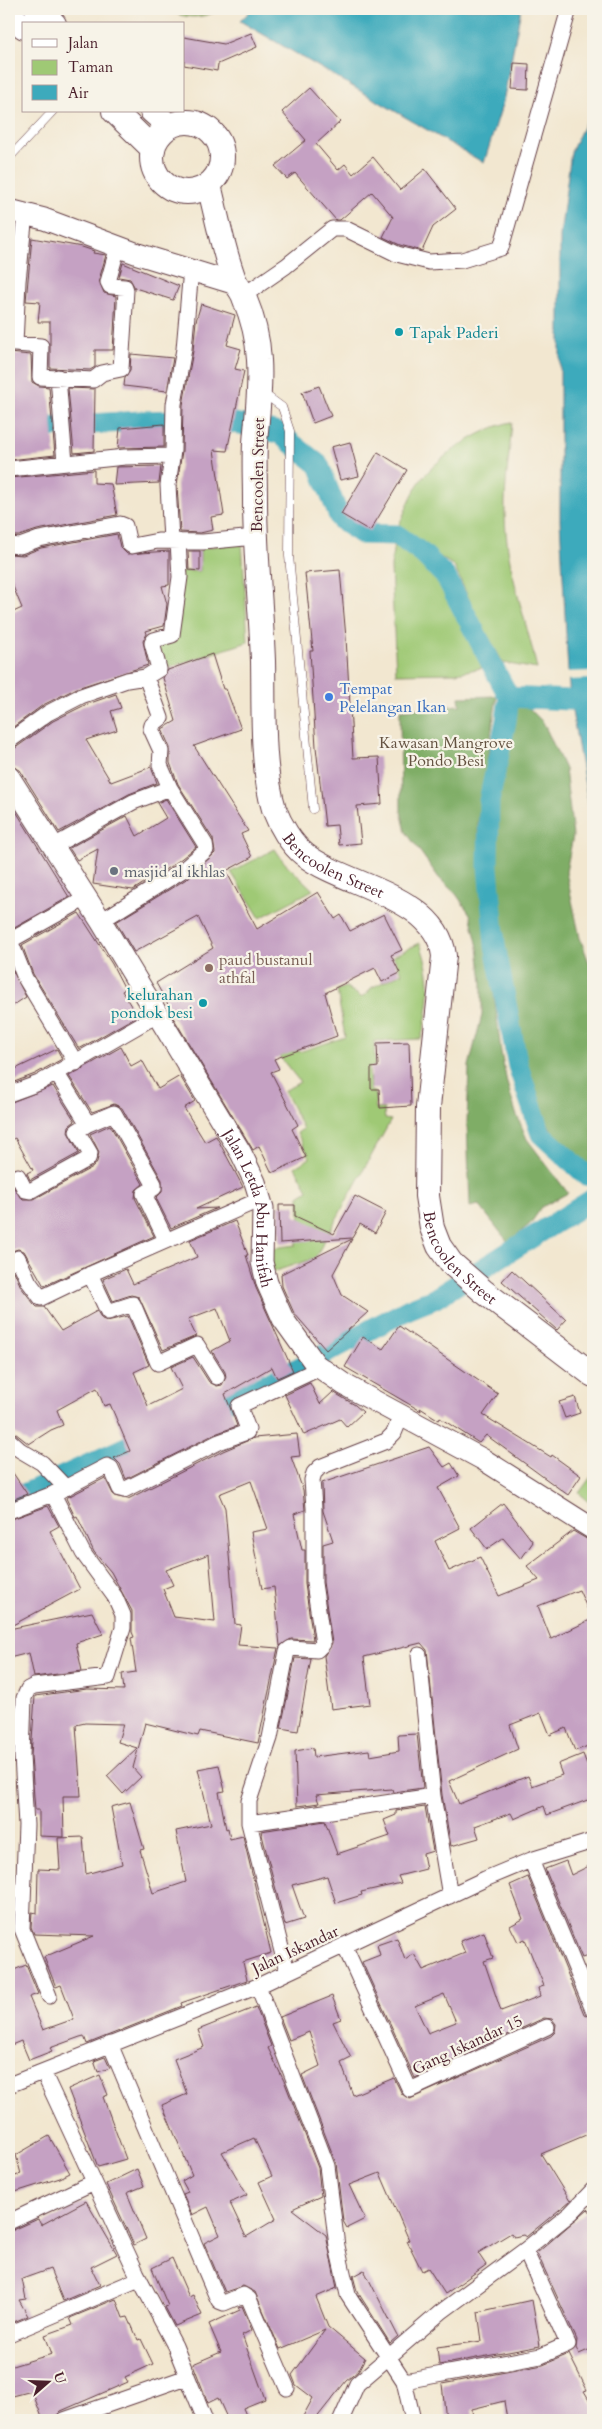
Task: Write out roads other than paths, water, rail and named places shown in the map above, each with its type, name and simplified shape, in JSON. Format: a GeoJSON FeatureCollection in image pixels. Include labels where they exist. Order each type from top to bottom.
{"type":"FeatureCollection","features":[{"type":"Feature","properties":{"kind":"main road"},"geometry":{"type":"LineString","coordinates":[[9,14],[22,26]]}},
{"type":"Feature","properties":{"kind":"main road"},"geometry":{"type":"LineString","coordinates":[[115,112],[153,148]]}},
{"type":"Feature","properties":{"kind":"main road"},"geometry":{"type":"LineString","coordinates":[[161,119],[192,122],[212,132],[219,142],[222,153],[222,165],[217,176],[209,185],[200,190],[189,192],[168,187],[160,180],[154,170],[153,148],[159,136],[161,119]]}},
{"type":"Feature","properties":{"kind":"main road","name":"Bencoolen Street"},"geometry":{"type":"LineString","coordinates":[[209,185],[227,256],[254,329],[259,359],[258,418],[255,445],[255,537],[263,661],[262,703],[270,790],[278,819],[295,846],[304,854],[315,862],[372,887],[415,912],[434,929],[442,942],[444,956],[443,973],[428,1107],[427,1196],[432,1228],[439,1246],[451,1263],[484,1291],[593,1375]]}},
{"type":"Feature","properties":{"kind":"street"},"geometry":{"type":"LineString","coordinates":[[118,246],[108,282],[110,286],[125,287],[126,290],[121,369],[102,373],[94,380],[40,376],[38,374],[41,346],[12,344],[18,282],[17,212],[191,269],[240,289],[286,266],[332,229],[346,229],[397,254],[429,262],[462,260],[501,248],[569,9]]}},
{"type":"Feature","properties":{"kind":"street"},"geometry":{"type":"LineString","coordinates":[[9,741],[48,713],[81,696],[127,680],[146,677],[159,667],[153,640],[172,635],[180,577],[168,485],[172,456],[174,412],[184,349],[191,269]]}},
{"type":"Feature","properties":{"kind":"street"},"geometry":{"type":"LineString","coordinates":[[58,377],[64,463]]}},
{"type":"Feature","properties":{"kind":"street"},"geometry":{"type":"LineString","coordinates":[[9,469],[125,457],[172,456]]}},
{"type":"Feature","properties":{"kind":"street"},"geometry":{"type":"LineString","coordinates":[[9,545],[20,546],[39,540],[120,524],[125,526],[129,544],[132,546],[175,541],[255,537]]}},
{"type":"Feature","properties":{"kind":"street"},"geometry":{"type":"LineString","coordinates":[[101,921],[183,870],[206,850],[205,844],[170,788],[160,765],[162,751],[151,729],[152,725],[161,718],[146,677]]}},
{"type":"Feature","properties":{"kind":"street","name":"Jalan Letda Abu Hanifah"},"geometry":{"type":"LineString","coordinates":[[9,777],[101,921],[229,1129],[255,1182],[261,1199],[264,1274],[283,1319],[314,1362],[345,1385],[402,1414],[484,1460],[593,1529]]}},
{"type":"Feature","properties":{"kind":"street"},"geometry":{"type":"LineString","coordinates":[[52,847],[133,802],[170,788]]}},
{"type":"Feature","properties":{"kind":"street"},"geometry":{"type":"LineString","coordinates":[[76,1063],[28,984],[10,943],[13,939],[86,898]]}},
{"type":"Feature","properties":{"kind":"street"},"geometry":{"type":"LineString","coordinates":[[9,1094],[26,1089],[57,1074],[158,1015]]}},
{"type":"Feature","properties":{"kind":"street"},"geometry":{"type":"LineString","coordinates":[[57,1074],[88,1124]]}},
{"type":"Feature","properties":{"kind":"street"},"geometry":{"type":"LineString","coordinates":[[9,1179],[18,1176],[25,1190],[30,1190],[90,1158],[90,1153],[77,1131],[114,1113],[154,1184],[154,1188],[144,1194],[166,1240]]}},
{"type":"Feature","properties":{"kind":"street"},"geometry":{"type":"LineString","coordinates":[[9,1263],[19,1259],[29,1282],[41,1298],[90,1274],[261,1199]]}},
{"type":"Feature","properties":{"kind":"street"},"geometry":{"type":"LineString","coordinates":[[90,1274],[108,1312],[133,1304],[158,1363],[197,1345],[217,1377]]}},
{"type":"Feature","properties":{"kind":"street"},"geometry":{"type":"LineString","coordinates":[[9,1512],[108,1466],[120,1489],[123,1490],[219,1442],[247,1432],[248,1429],[239,1406],[314,1362]]}},
{"type":"Feature","properties":{"kind":"street"},"geometry":{"type":"LineString","coordinates":[[287,1971],[249,1823],[249,1801],[270,1738],[286,1653],[291,1648],[318,1650],[323,1644],[314,1583],[312,1476],[320,1467],[386,1441],[394,1432],[402,1414]]}},
{"type":"Feature","properties":{"kind":"street"},"geometry":{"type":"LineString","coordinates":[[9,1440],[52,1471],[61,1489],[83,1553],[115,1597],[124,1622],[108,1677],[34,1686],[28,1689],[24,1698],[15,1758],[26,1825],[22,1929],[49,1996]]}},
{"type":"Feature","properties":{"kind":"street"},"geometry":{"type":"LineString","coordinates":[[419,1655],[433,1796],[439,1842],[450,1896]]}},
{"type":"Feature","properties":{"kind":"street"},"geometry":{"type":"LineString","coordinates":[[249,1823],[433,1796]]}},
{"type":"Feature","properties":{"kind":"street","name":"Jalan Iskandar"},"geometry":{"type":"LineString","coordinates":[[9,2085],[258,1986],[531,1860],[593,1841]]}},
{"type":"Feature","properties":{"kind":"street"},"geometry":{"type":"LineString","coordinates":[[531,1860],[593,2010]]}},
{"type":"Feature","properties":{"kind":"street","name":"Gang Iskandar 15"},"geometry":{"type":"LineString","coordinates":[[344,1945],[410,2090],[547,2027]]}},
{"type":"Feature","properties":{"kind":"street"},"geometry":{"type":"LineString","coordinates":[[258,1986],[327,2166],[337,2246],[348,2295],[396,2368],[413,2420]]}},
{"type":"Feature","properties":{"kind":"street"},"geometry":{"type":"LineString","coordinates":[[110,2044],[219,2301],[224,2303],[243,2295],[249,2298],[287,2388]]}},
{"type":"Feature","properties":{"kind":"street"},"geometry":{"type":"LineString","coordinates":[[43,2072],[139,2279],[175,2346],[204,2420]]}},
{"type":"Feature","properties":{"kind":"street"},"geometry":{"type":"LineString","coordinates":[[9,2222],[94,2182]]}},
{"type":"Feature","properties":{"kind":"street"},"geometry":{"type":"LineString","coordinates":[[396,2368],[441,2312],[525,2250],[570,2213],[593,2190]]}},
{"type":"Feature","properties":{"kind":"street"},"geometry":{"type":"LineString","coordinates":[[341,2420],[357,2384],[396,2368],[542,2356],[568,2344],[525,2250]]}},
{"type":"Feature","properties":{"kind":"street"},"geometry":{"type":"LineString","coordinates":[[9,2334],[139,2279]]}},
{"type":"Feature","properties":{"kind":"street"},"geometry":{"type":"LineString","coordinates":[[64,2420],[187,2377]]}},
{"type":"Feature","properties":{"kind":"lane"},"geometry":{"type":"LineString","coordinates":[[9,158],[51,112]]}},
{"type":"Feature","properties":{"kind":"lane"},"geometry":{"type":"LineString","coordinates":[[259,390],[282,407],[290,431],[288,456],[289,556],[302,675],[308,773],[313,809]]}},
{"type":"Feature","properties":{"kind":"water"},"geometry":{"type":"Polygon","coordinates":[[[252,9],[521,9],[503,102],[484,163],[240,21],[252,9]]]}},
{"type":"Feature","properties":{"kind":"water"},"geometry":{"type":"Polygon","coordinates":[[[593,106],[593,831],[570,700],[568,672],[560,520],[560,236],[571,152],[593,106]]]}},
{"type":"Feature","properties":{"kind":"waterway"},"geometry":{"type":"LineString","coordinates":[[9,429],[141,421],[217,419],[279,433],[319,465],[340,519],[361,534],[397,535],[423,554],[446,577],[509,697],[570,700]]}},
{"type":"Feature","properties":{"kind":"waterway"},"geometry":{"type":"LineString","coordinates":[[509,697],[506,721],[489,801],[488,867],[495,945],[518,1066],[541,1134],[586,1175],[593,1177]]}},
{"type":"Feature","properties":{"kind":"waterway"},"geometry":{"type":"LineString","coordinates":[[202,1412],[281,1377],[409,1309],[434,1299],[593,1199]]}},
{"type":"Feature","properties":{"kind":"waterway"},"geometry":{"type":"LineString","coordinates":[[9,1501],[154,1434]]}},
{"type":"Feature","properties":{"kind":"place","name":"Tapak Paderi"},"geometry":{"type":"Point","coordinates":[399,332]}},
{"type":"Feature","properties":{"kind":"place","name":"Tempat Pelelangan Ikan"},"geometry":{"type":"Point","coordinates":[329,697]}},
{"type":"Feature","properties":{"kind":"place","name":"masjid al ikhlas"},"geometry":{"type":"Point","coordinates":[114,871]}},
{"type":"Feature","properties":{"kind":"place","name":"paud bustanul athfal"},"geometry":{"type":"Point","coordinates":[209,968]}},
{"type":"Feature","properties":{"kind":"place","name":"kelurahan pondok besi"},"geometry":{"type":"Point","coordinates":[203,1003]}},
{"type":"Feature","properties":{"kind":"park label","name":"Kawasan Mangrove Pondo Besi"},"geometry":{"type":"Point","coordinates":[446,751]}}]}
